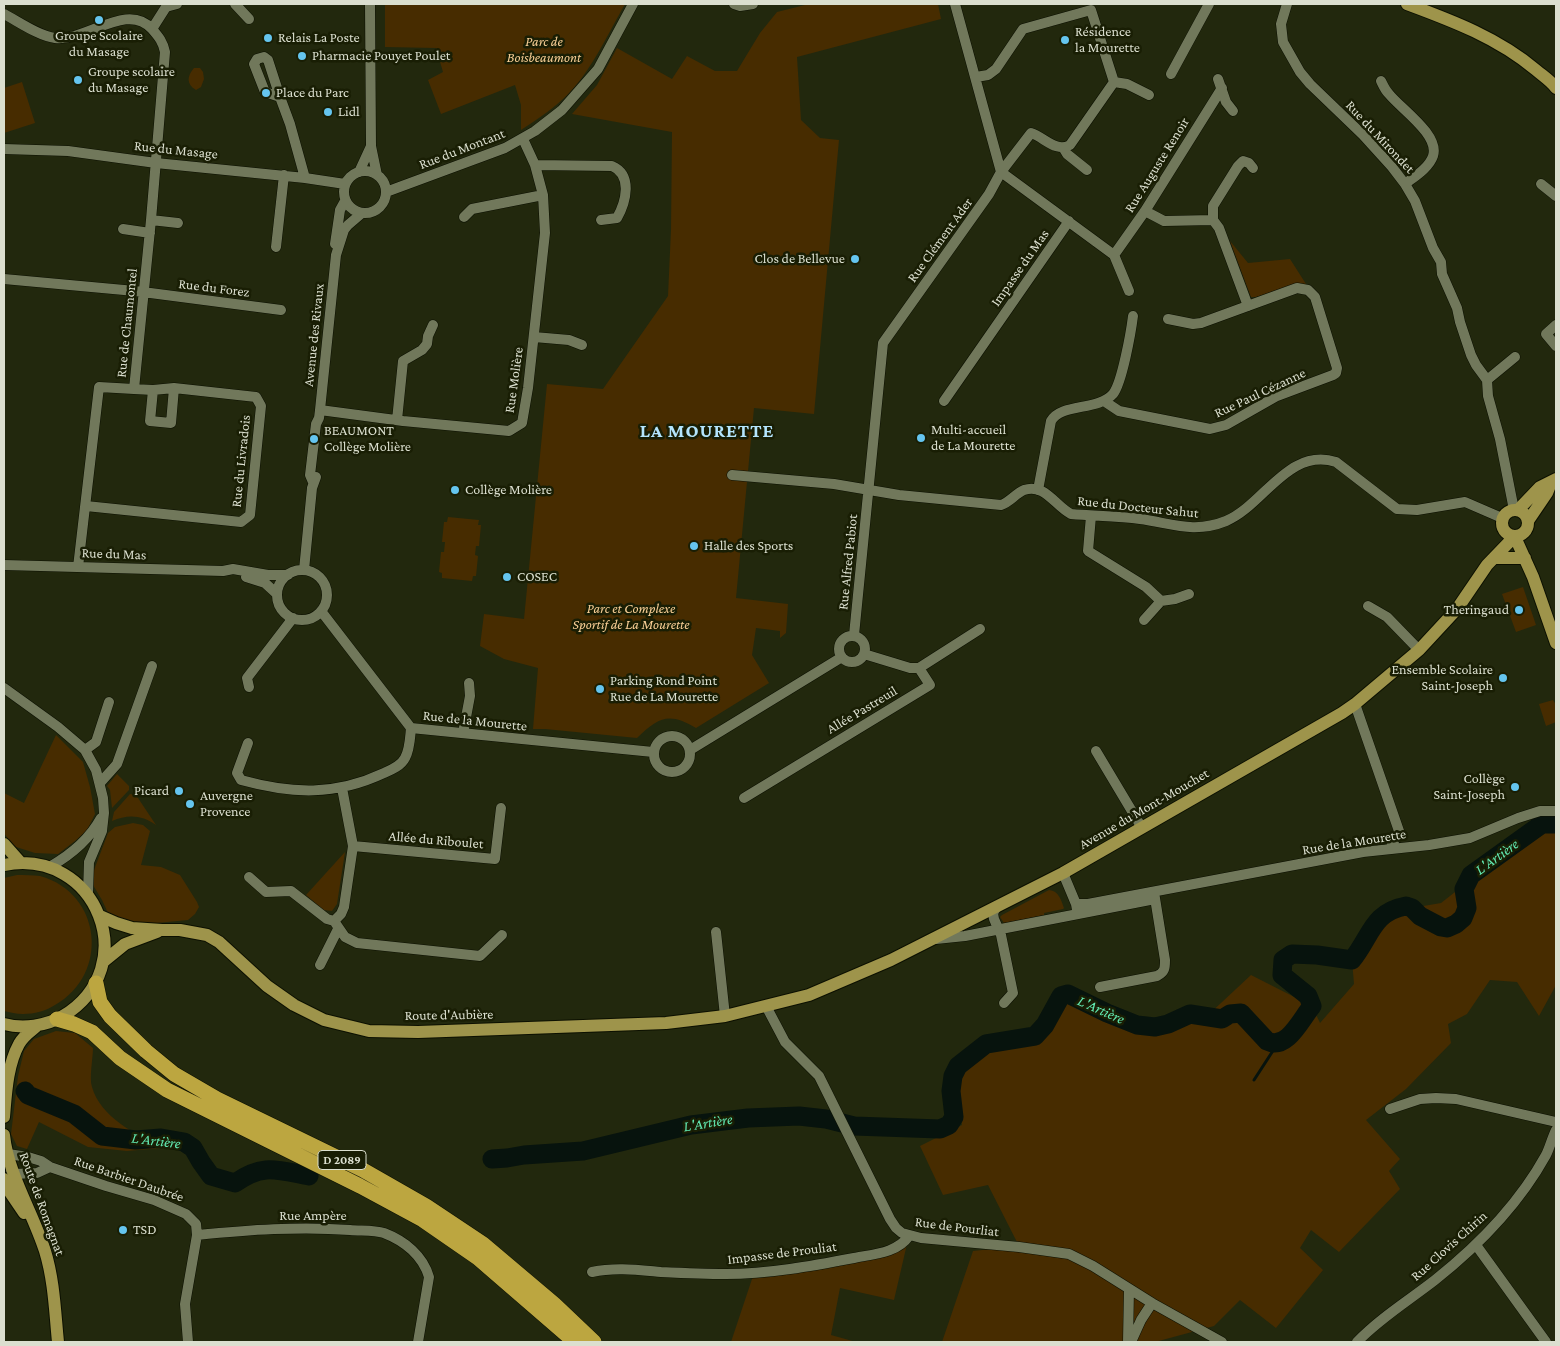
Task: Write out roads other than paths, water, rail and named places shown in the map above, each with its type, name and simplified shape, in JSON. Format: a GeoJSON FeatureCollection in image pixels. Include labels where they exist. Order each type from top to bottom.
{"type":"FeatureCollection","features":[{"type":"Feature","properties":{"kind":"highway","name":"D 2089"},"geometry":{"type":"LineString","coordinates":[[96,982],[100,1002],[110,1016],[146,1051],[174,1074],[217,1099],[363,1170],[426,1206],[483,1244],[554,1304],[594,1342]]}},
{"type":"Feature","properties":{"kind":"highway","name":"D 2089"},"geometry":{"type":"LineString","coordinates":[[57,1019],[83,1027],[92,1032],[120,1058],[167,1090],[360,1186],[423,1220],[478,1258],[575,1342]]}},
{"type":"Feature","properties":{"kind":"main road"},"geometry":{"type":"LineString","coordinates":[[1407,4],[1476,31],[1531,66],[1556,87]]}},
{"type":"Feature","properties":{"kind":"main road","name":"Avenue du Mont-Mouchet"},"geometry":{"type":"LineString","coordinates":[[1514,529],[1507,512],[1516,510],[1540,487],[1554,481]]}},
{"type":"Feature","properties":{"kind":"main road","name":"Avenue du Mont-Mouchet"},"geometry":{"type":"LineString","coordinates":[[766,1006],[809,995],[891,960],[1062,873],[1355,704],[1419,650],[1457,609],[1514,529],[1547,493],[1554,481]]}},
{"type":"Feature","properties":{"kind":"main road"},"geometry":{"type":"LineString","coordinates":[[1514,529],[1525,514],[1516,510]]}},
{"type":"Feature","properties":{"kind":"main road"},"geometry":{"type":"LineString","coordinates":[[1514,529],[1533,577]]}},
{"type":"Feature","properties":{"kind":"main road"},"geometry":{"type":"LineString","coordinates":[[1514,529],[1556,643]]}},
{"type":"Feature","properties":{"kind":"main road"},"geometry":{"type":"LineString","coordinates":[[1491,561],[1525,558]]}},
{"type":"Feature","properties":{"kind":"main road"},"geometry":{"type":"LineString","coordinates":[[4,844],[20,862]]}},
{"type":"Feature","properties":{"kind":"main road"},"geometry":{"type":"LineString","coordinates":[[4,864],[20,862],[51,866],[71,877],[88,893],[100,916],[105,938],[104,961],[96,982],[86,998],[73,1010],[57,1019],[38,1025],[13,1026],[4,1024]]}},
{"type":"Feature","properties":{"kind":"main road","name":"Route d'Aubière"},"geometry":{"type":"LineString","coordinates":[[100,916],[132,928],[180,930],[207,934],[219,942],[267,986],[294,1005],[324,1020],[368,1031],[427,1032],[666,1023],[725,1016],[766,1006]]}},
{"type":"Feature","properties":{"kind":"main road","name":"Route d'Aubière"},"geometry":{"type":"LineString","coordinates":[[104,961],[125,944],[162,930]]}},
{"type":"Feature","properties":{"kind":"main road"},"geometry":{"type":"LineString","coordinates":[[4,1117],[9,1076],[19,1044],[38,1025]]}},
{"type":"Feature","properties":{"kind":"main road","name":"Route de Romagnat"},"geometry":{"type":"LineString","coordinates":[[4,1135],[5,1159],[9,1176],[33,1217],[48,1262],[58,1342]]}},
{"type":"Feature","properties":{"kind":"main road","name":"Route de Romagnat"},"geometry":{"type":"LineString","coordinates":[[9,1176],[7,1188],[22,1208],[44,1273],[53,1342]]}},
{"type":"Feature","properties":{"kind":"street"},"geometry":{"type":"LineString","coordinates":[[4,14],[43,35],[67,38],[129,19],[146,23],[152,29],[164,6],[176,4]]}},
{"type":"Feature","properties":{"kind":"street"},"geometry":{"type":"LineString","coordinates":[[236,4],[249,19]]}},
{"type":"Feature","properties":{"kind":"street"},"geometry":{"type":"LineString","coordinates":[[370,4],[371,146],[377,175]]}},
{"type":"Feature","properties":{"kind":"street","name":"Rue du Montant"},"geometry":{"type":"LineString","coordinates":[[386,192],[506,148],[536,131],[562,110],[598,69],[633,4]]}},
{"type":"Feature","properties":{"kind":"street"},"geometry":{"type":"LineString","coordinates":[[734,4],[740,6],[753,4]]}},
{"type":"Feature","properties":{"kind":"street"},"geometry":{"type":"LineString","coordinates":[[955,4],[1001,172],[1114,255],[1128,292]]}},
{"type":"Feature","properties":{"kind":"street"},"geometry":{"type":"LineString","coordinates":[[1171,74],[1209,4]]}},
{"type":"Feature","properties":{"kind":"street","name":"Rue du Mirondet"},"geometry":{"type":"LineString","coordinates":[[1287,4],[1281,24],[1283,42],[1300,72],[1368,141],[1405,184],[1415,201],[1433,248],[1441,262],[1442,274],[1457,308],[1471,355],[1487,380],[1488,396],[1516,510]]}},
{"type":"Feature","properties":{"kind":"street"},"geometry":{"type":"LineString","coordinates":[[976,77],[988,75],[996,69],[1023,29],[1092,10],[1114,82]]}},
{"type":"Feature","properties":{"kind":"street","name":"Rue de Chaumontel"},"geometry":{"type":"LineString","coordinates":[[78,567],[99,387],[134,389],[150,233],[165,52],[160,38],[152,29]]}},
{"type":"Feature","properties":{"kind":"street"},"geometry":{"type":"LineString","coordinates":[[1381,81],[1388,93],[1427,133],[1433,143],[1433,156],[1426,167],[1405,184]]}},
{"type":"Feature","properties":{"kind":"street"},"geometry":{"type":"LineString","coordinates":[[1114,82],[1127,84],[1149,95]]}},
{"type":"Feature","properties":{"kind":"street"},"geometry":{"type":"LineString","coordinates":[[1087,170],[1067,154],[1064,148],[1070,145],[1114,82]]}},
{"type":"Feature","properties":{"kind":"street","name":"Rue Auguste Renoir"},"geometry":{"type":"LineString","coordinates":[[1114,255],[1145,211],[1220,83],[1226,102],[1232,111]]}},
{"type":"Feature","properties":{"kind":"street"},"geometry":{"type":"LineString","coordinates":[[280,97],[305,178]]}},
{"type":"Feature","properties":{"kind":"street","name":"Rue Clément Ader"},"geometry":{"type":"LineString","coordinates":[[868,491],[883,343],[989,194],[1001,172],[1031,132],[1058,148],[1064,148]]}},
{"type":"Feature","properties":{"kind":"street","name":"Rue Molière"},"geometry":{"type":"LineString","coordinates":[[320,414],[509,431],[517,428],[522,423],[525,414],[545,233],[543,195],[536,165],[523,139]]}},
{"type":"Feature","properties":{"kind":"street"},"geometry":{"type":"LineString","coordinates":[[359,172],[371,146]]}},
{"type":"Feature","properties":{"kind":"street","name":"Rue du Masage"},"geometry":{"type":"LineString","coordinates":[[4,149],[68,151],[156,163],[284,175],[345,184]]}},
{"type":"Feature","properties":{"kind":"street"},"geometry":{"type":"LineString","coordinates":[[1248,306],[1219,228],[1213,220],[1213,206],[1243,161],[1249,163],[1253,168]]}},
{"type":"Feature","properties":{"kind":"street"},"geometry":{"type":"LineString","coordinates":[[536,165],[612,166],[621,170],[625,178],[624,205],[617,218],[600,220]]}},
{"type":"Feature","properties":{"kind":"street"},"geometry":{"type":"LineString","coordinates":[[359,172],[372,172],[377,175],[382,180],[386,192],[379,208],[362,213],[349,207],[344,195],[345,184],[348,179],[359,172]]}},
{"type":"Feature","properties":{"kind":"street"},"geometry":{"type":"LineString","coordinates":[[276,247],[284,175]]}},
{"type":"Feature","properties":{"kind":"street"},"geometry":{"type":"LineString","coordinates":[[1541,184],[1556,196]]}},
{"type":"Feature","properties":{"kind":"street"},"geometry":{"type":"LineString","coordinates":[[464,217],[472,209],[543,195]]}},
{"type":"Feature","properties":{"kind":"street","name":"Avenue des Rivaux"},"geometry":{"type":"LineString","coordinates":[[304,570],[313,482],[316,476],[322,424],[320,414],[336,255],[337,224],[340,210],[345,201]]}},
{"type":"Feature","properties":{"kind":"street"},"geometry":{"type":"LineString","coordinates":[[1145,211],[1164,220],[1213,220]]}},
{"type":"Feature","properties":{"kind":"street","name":"Avenue des Rivaux"},"geometry":{"type":"LineString","coordinates":[[336,255],[344,230],[362,213]]}},
{"type":"Feature","properties":{"kind":"street"},"geometry":{"type":"LineString","coordinates":[[151,220],[178,223]]}},
{"type":"Feature","properties":{"kind":"street","name":"Impasse du Mas"},"geometry":{"type":"LineString","coordinates":[[944,401],[1069,221]]}},
{"type":"Feature","properties":{"kind":"street"},"geometry":{"type":"LineString","coordinates":[[123,229],[150,233]]}},
{"type":"Feature","properties":{"kind":"street","name":"Rue du Forez"},"geometry":{"type":"LineString","coordinates":[[4,279],[135,291],[144,294],[281,310]]}},
{"type":"Feature","properties":{"kind":"street","name":"Rue Paul Cézanne"},"geometry":{"type":"LineString","coordinates":[[1104,402],[1119,411],[1210,429],[1226,425],[1277,396],[1333,375],[1336,372],[1337,368],[1315,297],[1308,290],[1297,288],[1201,323],[1193,324],[1168,319]]}},
{"type":"Feature","properties":{"kind":"street"},"geometry":{"type":"LineString","coordinates":[[732,475],[834,484],[868,491],[1001,505],[1022,491],[1029,489],[1038,490],[1053,417],[1058,413],[1104,402],[1114,393],[1119,380],[1133,316]]}},
{"type":"Feature","properties":{"kind":"street"},"geometry":{"type":"LineString","coordinates":[[397,420],[404,361],[422,350],[427,344],[433,324]]}},
{"type":"Feature","properties":{"kind":"street"},"geometry":{"type":"LineString","coordinates":[[1556,326],[1546,334],[1556,346]]}},
{"type":"Feature","properties":{"kind":"street"},"geometry":{"type":"LineString","coordinates":[[534,337],[569,340],[582,345]]}},
{"type":"Feature","properties":{"kind":"street"},"geometry":{"type":"LineString","coordinates":[[1487,380],[1515,357]]}},
{"type":"Feature","properties":{"kind":"street"},"geometry":{"type":"LineString","coordinates":[[153,390],[150,421],[170,423],[174,388]]}},
{"type":"Feature","properties":{"kind":"street","name":"Rue du Livradois"},"geometry":{"type":"LineString","coordinates":[[86,506],[241,522],[250,515],[261,406],[256,397],[174,388],[134,389]]}},
{"type":"Feature","properties":{"kind":"street","name":"Rue du Docteur Sahut"},"geometry":{"type":"LineString","coordinates":[[1038,490],[1051,497],[1062,510],[1071,514],[1140,519],[1172,526],[1203,528],[1227,521],[1242,511],[1273,482],[1295,468],[1312,459],[1326,459],[1336,462],[1396,509],[1417,510],[1465,502],[1514,529]]}},
{"type":"Feature","properties":{"kind":"street","name":"Rue Alfred Pabiot"},"geometry":{"type":"LineString","coordinates":[[854,635],[868,491]]}},
{"type":"Feature","properties":{"kind":"street"},"geometry":{"type":"LineString","coordinates":[[1091,516],[1088,550],[1146,587],[1161,601]]}},
{"type":"Feature","properties":{"kind":"street","name":"Rue du Mas"},"geometry":{"type":"LineString","coordinates":[[4,565],[223,571],[233,569],[268,575],[288,575]]}},
{"type":"Feature","properties":{"kind":"street"},"geometry":{"type":"LineString","coordinates":[[304,570],[316,575],[324,585],[326,598],[321,611],[311,618],[299,620],[281,609],[277,594],[280,584],[288,575],[304,570]]}},
{"type":"Feature","properties":{"kind":"street","name":"Rue du Mas"},"geometry":{"type":"LineString","coordinates":[[223,571],[265,583],[277,594]]}},
{"type":"Feature","properties":{"kind":"street"},"geometry":{"type":"LineString","coordinates":[[1144,620],[1161,601],[1189,594]]}},
{"type":"Feature","properties":{"kind":"street"},"geometry":{"type":"LineString","coordinates":[[1368,606],[1387,617],[1419,650]]}},
{"type":"Feature","properties":{"kind":"street","name":"Rue de la Mourette"},"geometry":{"type":"LineString","coordinates":[[321,611],[411,728],[654,752]]}},
{"type":"Feature","properties":{"kind":"street"},"geometry":{"type":"LineString","coordinates":[[249,687],[247,678],[293,618]]}},
{"type":"Feature","properties":{"kind":"street"},"geometry":{"type":"LineString","coordinates":[[919,668],[980,629]]}},
{"type":"Feature","properties":{"kind":"street"},"geometry":{"type":"LineString","coordinates":[[858,636],[864,642],[864,654],[862,658],[854,662],[845,660],[839,650],[840,643],[845,637],[858,636]]}},
{"type":"Feature","properties":{"kind":"street","name":"Allée Pastreuil"},"geometry":{"type":"LineString","coordinates":[[744,798],[930,685],[919,668],[910,668],[864,654]]}},
{"type":"Feature","properties":{"kind":"street"},"geometry":{"type":"LineString","coordinates":[[690,750],[842,657]]}},
{"type":"Feature","properties":{"kind":"street"},"geometry":{"type":"LineString","coordinates":[[100,783],[117,764],[152,666]]}},
{"type":"Feature","properties":{"kind":"street"},"geometry":{"type":"LineString","coordinates":[[463,733],[470,696],[469,683]]}},
{"type":"Feature","properties":{"kind":"street"},"geometry":{"type":"LineString","coordinates":[[4,688],[58,726],[85,750],[96,770],[100,783],[104,813],[102,831],[88,862],[88,893]]}},
{"type":"Feature","properties":{"kind":"street"},"geometry":{"type":"LineString","coordinates":[[85,750],[96,742],[109,702]]}},
{"type":"Feature","properties":{"kind":"street"},"geometry":{"type":"LineString","coordinates":[[1355,704],[1399,831],[1390,849]]}},
{"type":"Feature","properties":{"kind":"street"},"geometry":{"type":"LineString","coordinates":[[248,743],[238,773],[241,780],[272,789],[308,791],[342,788],[373,778],[397,767],[404,760],[409,749],[411,728]]}},
{"type":"Feature","properties":{"kind":"street"},"geometry":{"type":"LineString","coordinates":[[670,736],[685,741],[690,750],[690,756],[685,766],[675,772],[661,769],[655,761],[654,752],[657,743],[661,739],[670,736]]}},
{"type":"Feature","properties":{"kind":"street"},"geometry":{"type":"LineString","coordinates":[[1096,751],[1142,828]]}},
{"type":"Feature","properties":{"kind":"street"},"geometry":{"type":"LineString","coordinates":[[320,965],[344,907],[353,846],[342,788]]}},
{"type":"Feature","properties":{"kind":"street","name":"Allée du Riboulet"},"geometry":{"type":"LineString","coordinates":[[353,846],[496,859],[501,808]]}},
{"type":"Feature","properties":{"kind":"street","name":"Rue de la Mourette"},"geometry":{"type":"LineString","coordinates":[[932,939],[985,932],[1076,909],[1088,904],[1154,895],[1363,852],[1429,845],[1470,838],[1533,814],[1556,812]]}},
{"type":"Feature","properties":{"kind":"street"},"geometry":{"type":"LineString","coordinates":[[51,866],[74,852],[96,828],[104,813]]}},
{"type":"Feature","properties":{"kind":"street"},"geometry":{"type":"LineString","coordinates":[[1062,873],[1076,909]]}},
{"type":"Feature","properties":{"kind":"street"},"geometry":{"type":"LineString","coordinates":[[249,877],[266,892],[291,891],[336,925],[345,937],[357,943],[480,956],[502,934]]}},
{"type":"Feature","properties":{"kind":"street"},"geometry":{"type":"LineString","coordinates":[[1100,987],[1158,976],[1166,968],[1154,895]]}},
{"type":"Feature","properties":{"kind":"street"},"geometry":{"type":"LineString","coordinates":[[996,906],[993,913],[1001,935],[1013,993],[1004,1003]]}},
{"type":"Feature","properties":{"kind":"street"},"geometry":{"type":"LineString","coordinates":[[716,932],[725,1016]]}},
{"type":"Feature","properties":{"kind":"street","name":"Rue de Pourliat"},"geometry":{"type":"LineString","coordinates":[[766,1006],[785,1042],[820,1076],[846,1132],[896,1228],[909,1236],[934,1240],[1019,1247],[1069,1254],[1093,1266],[1152,1303],[1222,1342]]}},
{"type":"Feature","properties":{"kind":"street"},"geometry":{"type":"LineString","coordinates":[[1390,1109],[1420,1100],[1436,1098],[1456,1099],[1556,1122]]}},
{"type":"Feature","properties":{"kind":"street","name":"Rue Clovis Chirin"},"geometry":{"type":"LineString","coordinates":[[1357,1342],[1374,1326],[1436,1279],[1476,1245],[1513,1206],[1547,1153],[1556,1130]]}},
{"type":"Feature","properties":{"kind":"street","name":"Rue Barbier Daubrée"},"geometry":{"type":"LineString","coordinates":[[5,1159],[28,1157],[40,1160],[50,1167],[154,1200],[186,1214],[196,1224],[197,1235]]}},
{"type":"Feature","properties":{"kind":"street"},"geometry":{"type":"LineString","coordinates":[[9,1176],[37,1173],[50,1167]]}},
{"type":"Feature","properties":{"kind":"street","name":"Rue Ampère"},"geometry":{"type":"LineString","coordinates":[[197,1235],[315,1227],[382,1232],[401,1241],[420,1257],[427,1267],[429,1277],[418,1342]]}},
{"type":"Feature","properties":{"kind":"street"},"geometry":{"type":"LineString","coordinates":[[188,1342],[185,1304],[197,1235]]}},
{"type":"Feature","properties":{"kind":"street","name":"Impasse de Prouliat"},"geometry":{"type":"LineString","coordinates":[[592,1272],[607,1269],[625,1269],[727,1274],[750,1273],[815,1265],[884,1252],[897,1248],[909,1236]]}},
{"type":"Feature","properties":{"kind":"street"},"geometry":{"type":"LineString","coordinates":[[1476,1245],[1546,1342]]}},
{"type":"Feature","properties":{"kind":"street"},"geometry":{"type":"LineString","coordinates":[[1128,1288],[1129,1342]]}},
{"type":"Feature","properties":{"kind":"street"},"geometry":{"type":"LineString","coordinates":[[1129,1342],[1152,1303]]}},
{"type":"Feature","properties":{"kind":"waterway","name":"L'Artière"},"geometry":{"type":"LineString","coordinates":[[492,1159],[583,1151],[691,1125],[748,1118],[799,1116],[826,1119],[854,1126],[940,1129],[949,1125],[954,1117],[951,1091],[953,1076],[958,1066],[986,1044],[1035,1036],[1045,1025],[1061,996],[1068,994],[1137,1025],[1155,1027],[1168,1024],[1190,1014],[1222,1019],[1230,1014],[1241,1013],[1267,1041],[1281,1042],[1293,1032],[1312,1006],[1308,996],[1282,975],[1283,960],[1292,954],[1352,960],[1379,920],[1395,909],[1406,906],[1441,927],[1447,928],[1456,924],[1463,918],[1467,908],[1464,889],[1471,875],[1542,824],[1556,824]]}},
{"type":"Feature","properties":{"kind":"waterway"},"geometry":{"type":"LineString","coordinates":[[1254,1080],[1278,1043]]}},
{"type":"Feature","properties":{"kind":"waterway","name":"L'Artière"},"geometry":{"type":"LineString","coordinates":[[25,1091],[28,1095],[74,1114],[102,1136],[136,1140],[161,1138],[184,1142],[193,1148],[211,1176],[235,1183],[262,1170],[279,1170],[309,1176]]}},
{"type":"Feature","properties":{"kind":"place","name":"Groupe Scolaire du Masage"},"geometry":{"type":"Point","coordinates":[99,20]}},
{"type":"Feature","properties":{"kind":"place","name":"Relais La Poste"},"geometry":{"type":"Point","coordinates":[268,38]}},
{"type":"Feature","properties":{"kind":"place","name":"Résidence la Mourette"},"geometry":{"type":"Point","coordinates":[1065,40]}},
{"type":"Feature","properties":{"kind":"place","name":"Pharmacie Pouyet Poulet"},"geometry":{"type":"Point","coordinates":[302,56]}},
{"type":"Feature","properties":{"kind":"place","name":"Groupe scolaire du Masage"},"geometry":{"type":"Point","coordinates":[78,80]}},
{"type":"Feature","properties":{"kind":"place","name":"Place du Parc"},"geometry":{"type":"Point","coordinates":[266,93]}},
{"type":"Feature","properties":{"kind":"place","name":"Lidl"},"geometry":{"type":"Point","coordinates":[328,112]}},
{"type":"Feature","properties":{"kind":"place","name":"Clos de Bellevue"},"geometry":{"type":"Point","coordinates":[855,259]}},
{"type":"Feature","properties":{"kind":"place","name":"Multi-accueil de La Mourette"},"geometry":{"type":"Point","coordinates":[921,438]}},
{"type":"Feature","properties":{"kind":"place","name":"BEAUMONT Collège Molière"},"geometry":{"type":"Point","coordinates":[314,439]}},
{"type":"Feature","properties":{"kind":"place","name":"Collège Molière"},"geometry":{"type":"Point","coordinates":[455,490]}},
{"type":"Feature","properties":{"kind":"place","name":"Halle des Sports"},"geometry":{"type":"Point","coordinates":[694,546]}},
{"type":"Feature","properties":{"kind":"place","name":"COSEC"},"geometry":{"type":"Point","coordinates":[507,577]}},
{"type":"Feature","properties":{"kind":"place","name":"Theringaud"},"geometry":{"type":"Point","coordinates":[1519,610]}},
{"type":"Feature","properties":{"kind":"place","name":"Ensemble Scolaire Saint-Joseph"},"geometry":{"type":"Point","coordinates":[1503,678]}},
{"type":"Feature","properties":{"kind":"place","name":"Parking Rond Point Rue de La Mourette"},"geometry":{"type":"Point","coordinates":[600,689]}},
{"type":"Feature","properties":{"kind":"place","name":"Collège Saint-Joseph"},"geometry":{"type":"Point","coordinates":[1515,787]}},
{"type":"Feature","properties":{"kind":"place","name":"Picard"},"geometry":{"type":"Point","coordinates":[179,791]}},
{"type":"Feature","properties":{"kind":"place","name":"Auvergne Provence"},"geometry":{"type":"Point","coordinates":[190,804]}},
{"type":"Feature","properties":{"kind":"place","name":"TSD"},"geometry":{"type":"Point","coordinates":[123,1230]}},
{"type":"Feature","properties":{"kind":"district","name":"LA MOURETTE"},"geometry":{"type":"Point","coordinates":[707,431]}},
{"type":"Feature","properties":{"kind":"park label","name":"Parc de Boisbeaumont"},"geometry":{"type":"Point","coordinates":[544,50]}},
{"type":"Feature","properties":{"kind":"park label","name":"Parc et Complexe Sportif de La Mourette"},"geometry":{"type":"Point","coordinates":[631,618]}}]}
